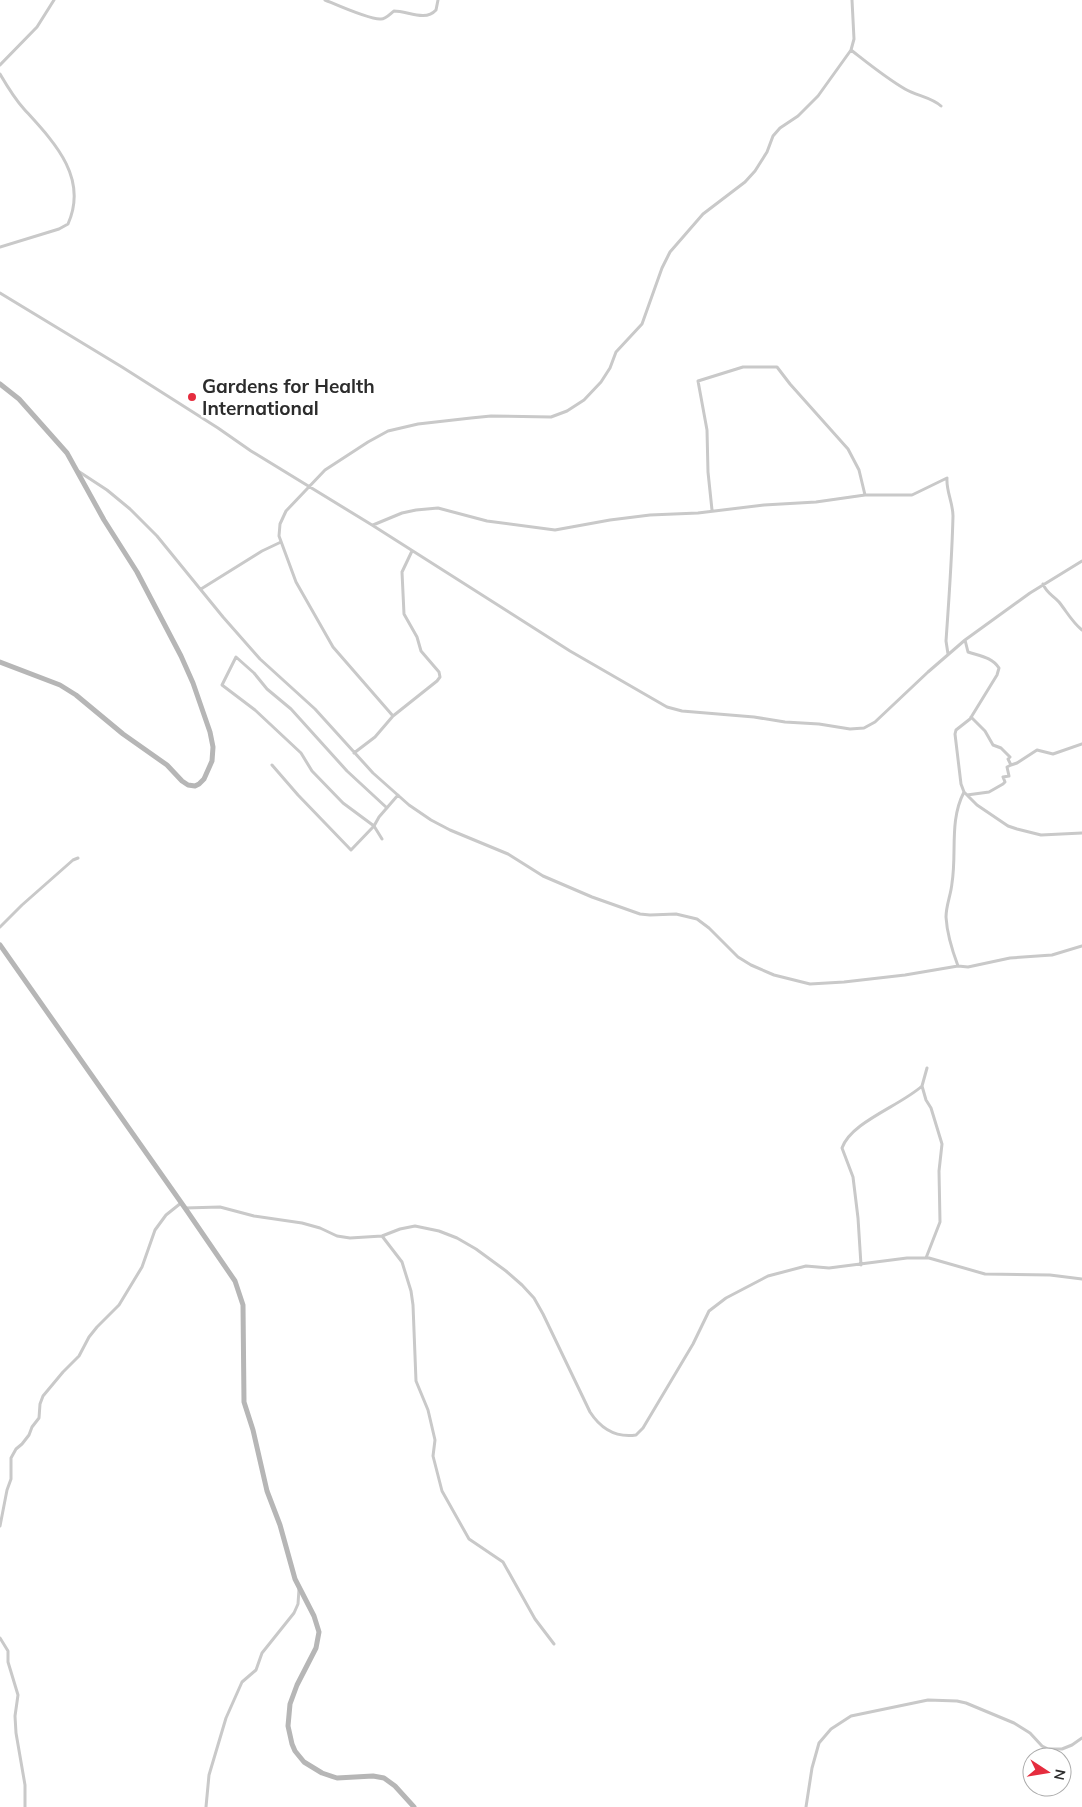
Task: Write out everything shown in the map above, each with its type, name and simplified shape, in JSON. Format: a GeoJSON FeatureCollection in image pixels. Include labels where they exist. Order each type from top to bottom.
{"type":"FeatureCollection","features":[{"type":"Feature","properties":{"kind":"main road"},"geometry":{"type":"LineString","coordinates":[[0,384],[19,399],[67,452],[104,520],[137,572],[193,683],[210,732],[213,747],[212,760],[204,779],[195,786],[182,781],[167,765],[123,734],[60,684],[0,662]]}},
{"type":"Feature","properties":{"kind":"main road"},"geometry":{"type":"LineString","coordinates":[[0,945],[182,1202],[234,1281],[239,1292],[243,1305],[244,1402],[267,1492],[280,1525],[295,1579],[318,1625],[319,1639],[316,1648],[297,1685],[290,1704],[288,1726],[295,1751],[304,1762],[315,1770],[337,1778],[373,1776],[384,1778],[395,1786],[414,1807]]}},
{"type":"Feature","properties":{"kind":"street"},"geometry":{"type":"LineString","coordinates":[[0,65],[37,27],[54,0]]}},
{"type":"Feature","properties":{"kind":"street"},"geometry":{"type":"LineString","coordinates":[[324,0],[380,20],[384,19],[394,10],[428,16],[436,10],[438,0]]}},
{"type":"Feature","properties":{"kind":"street"},"geometry":{"type":"LineString","coordinates":[[393,716],[358,677],[329,640],[296,582],[281,542],[279,530],[286,511],[308,486],[336,461],[394,429],[418,424],[484,417],[550,417],[584,400],[601,382],[610,368],[616,352],[642,324],[662,268],[670,252],[703,214],[745,182],[755,171],[767,152],[773,136],[780,128],[798,116],[818,96],[851,50],[854,39],[852,0]]}},
{"type":"Feature","properties":{"kind":"street"},"geometry":{"type":"LineString","coordinates":[[851,50],[882,74],[907,90],[941,106]]}},
{"type":"Feature","properties":{"kind":"street"},"geometry":{"type":"LineString","coordinates":[[0,74],[23,108],[57,147],[68,166],[74,186],[74,203],[68,224],[59,229],[0,247]]}},
{"type":"Feature","properties":{"kind":"street"},"geometry":{"type":"LineString","coordinates":[[0,293],[122,367],[251,451],[372,525],[570,651],[631,688],[667,707],[682,711],[754,717],[850,729],[864,728],[881,716],[965,640],[1043,584],[1082,561]]}},
{"type":"Feature","properties":{"kind":"street"},"geometry":{"type":"LineString","coordinates":[[712,510],[708,472],[707,430],[698,380],[748,367],[763,368],[772,366],[778,368],[848,449],[859,470],[865,495]]}},
{"type":"Feature","properties":{"kind":"street"},"geometry":{"type":"LineString","coordinates":[[78,471],[107,490],[130,509],[157,536],[264,663],[315,709],[373,773],[417,812],[463,836],[508,854],[543,876],[640,914],[650,916],[676,914],[697,920],[709,928],[738,957],[758,968],[788,979],[810,984],[905,975],[1010,958],[1052,955],[1082,946]]}},
{"type":"Feature","properties":{"kind":"street"},"geometry":{"type":"LineString","coordinates":[[372,525],[402,513],[426,508],[444,509],[487,521],[555,530],[650,515],[698,513],[764,505],[816,502],[865,495],[912,496],[947,478],[946,486],[952,504],[953,515],[952,564],[946,641],[948,654]]}},
{"type":"Feature","properties":{"kind":"street"},"geometry":{"type":"LineString","coordinates":[[201,590],[256,555],[281,542]]}},
{"type":"Feature","properties":{"kind":"street"},"geometry":{"type":"LineString","coordinates":[[354,752],[375,737],[393,716],[440,677],[439,672],[421,651],[417,637],[404,611],[402,572],[412,552]]}},
{"type":"Feature","properties":{"kind":"street"},"geometry":{"type":"LineString","coordinates":[[1043,584],[1048,594],[1058,601],[1074,624],[1082,630]]}},
{"type":"Feature","properties":{"kind":"street"},"geometry":{"type":"LineString","coordinates":[[958,966],[948,932],[946,910],[952,884],[955,852],[953,828],[964,792],[955,734],[956,730],[971,717],[998,675],[999,668],[998,665],[982,655],[968,652],[965,640]]}},
{"type":"Feature","properties":{"kind":"street"},"geometry":{"type":"LineString","coordinates":[[382,839],[374,826],[343,803],[312,771],[300,753],[255,710],[222,685],[236,657],[254,673],[267,689],[291,709],[347,771],[387,808]]}},
{"type":"Feature","properties":{"kind":"street"},"geometry":{"type":"LineString","coordinates":[[971,717],[985,731],[993,745],[1007,753],[1010,757],[1008,759],[1011,765]]}},
{"type":"Feature","properties":{"kind":"street"},"geometry":{"type":"LineString","coordinates":[[967,795],[989,792],[1003,784],[1005,782],[1003,777],[1009,776],[1007,767],[1037,750],[1053,754],[1082,744]]}},
{"type":"Feature","properties":{"kind":"street"},"geometry":{"type":"LineString","coordinates":[[272,765],[298,795],[352,850],[398,795]]}},
{"type":"Feature","properties":{"kind":"street"},"geometry":{"type":"LineString","coordinates":[[964,792],[977,805],[1008,826],[1016,829],[1041,835],[1082,833]]}},
{"type":"Feature","properties":{"kind":"street"},"geometry":{"type":"LineString","coordinates":[[0,927],[22,904],[78,858]]}},
{"type":"Feature","properties":{"kind":"street"},"geometry":{"type":"LineString","coordinates":[[926,1068],[922,1086],[940,1133],[942,1144],[939,1171],[940,1222],[926,1258]]}},
{"type":"Feature","properties":{"kind":"street"},"geometry":{"type":"LineString","coordinates":[[861,1265],[854,1177],[842,1153],[843,1144],[855,1129],[863,1123],[887,1110],[922,1086]]}},
{"type":"Feature","properties":{"kind":"street"},"geometry":{"type":"LineString","coordinates":[[0,1526],[11,1479],[11,1458],[16,1449],[29,1435],[39,1418],[40,1404],[44,1396],[54,1386],[63,1372],[79,1356],[89,1337],[97,1327],[119,1305],[142,1267],[155,1230],[166,1215],[182,1202]]}},
{"type":"Feature","properties":{"kind":"street"},"geometry":{"type":"LineString","coordinates":[[185,1208],[220,1207],[254,1216],[302,1223],[320,1228],[337,1236],[350,1238],[382,1236],[409,1227],[422,1227],[439,1231],[476,1249],[522,1285],[540,1307],[596,1422],[608,1431],[624,1436],[636,1435],[643,1428],[693,1344],[709,1310],[726,1298],[768,1276],[806,1266],[829,1268],[861,1265],[896,1258],[926,1258],[985,1274],[1057,1276],[1082,1279]]}},
{"type":"Feature","properties":{"kind":"street"},"geometry":{"type":"LineString","coordinates":[[382,1236],[402,1262],[411,1291],[416,1380],[428,1410],[434,1440],[433,1456],[442,1492],[469,1539],[503,1562],[535,1619],[554,1644]]}},
{"type":"Feature","properties":{"kind":"street"},"geometry":{"type":"LineString","coordinates":[[206,1807],[209,1775],[226,1718],[242,1682],[256,1670],[262,1653],[294,1613],[298,1604],[299,1588]]}},
{"type":"Feature","properties":{"kind":"street"},"geometry":{"type":"LineString","coordinates":[[0,1638],[8,1651],[8,1662],[17,1691],[16,1733],[25,1785],[24,1807]]}},
{"type":"Feature","properties":{"kind":"street"},"geometry":{"type":"LineString","coordinates":[[806,1807],[815,1757],[822,1737],[846,1718],[863,1713],[928,1700],[956,1701],[966,1703],[1014,1723],[1030,1733],[1042,1746],[1048,1749],[1062,1749],[1082,1738]]}},
{"type":"Feature","properties":{"kind":"place","name":"Gardens for Health International"},"geometry":{"type":"Point","coordinates":[192,397]}}]}
